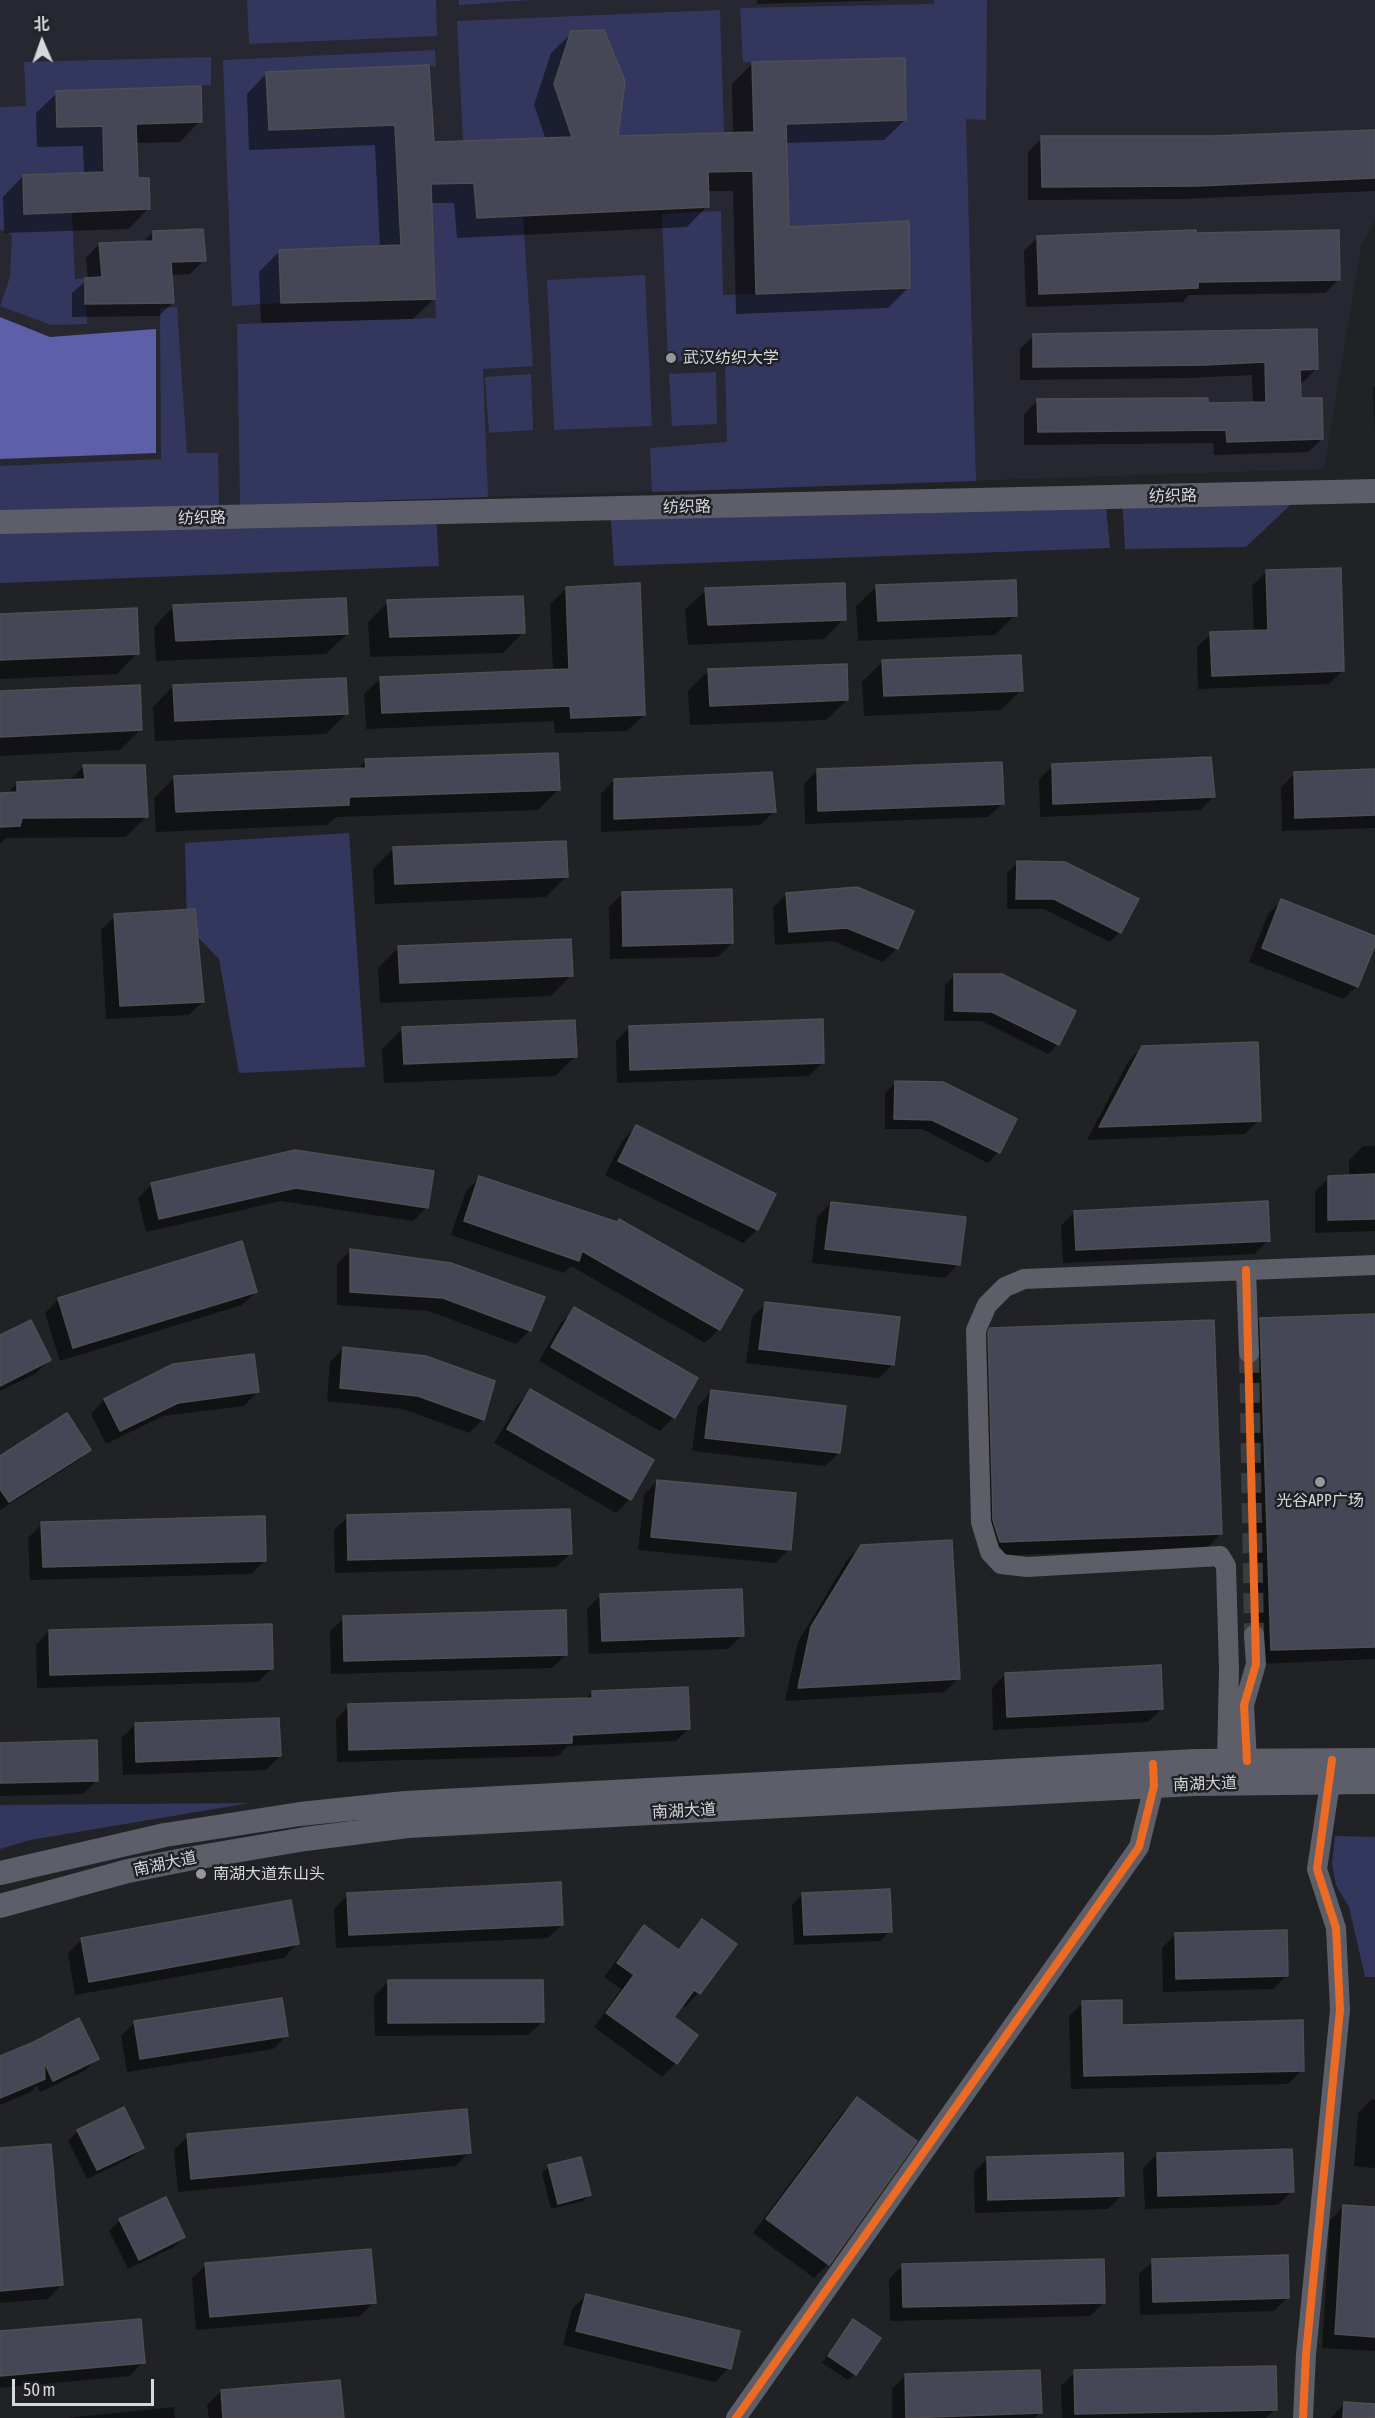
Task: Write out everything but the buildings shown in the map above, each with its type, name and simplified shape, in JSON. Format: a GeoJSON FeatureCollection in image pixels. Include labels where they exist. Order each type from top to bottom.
{"type":"FeatureCollection","features":[{"type":"Feature","properties":{"kind":"main road","name":"纺织路"},"geometry":{"type":"LineString","coordinates":[[0,522],[1375,491]]}},
{"type":"Feature","properties":{"kind":"main road","name":"南湖大道"},"geometry":{"type":"LineString","coordinates":[[0,1873],[165,1835],[300,1814],[405,1803],[1154,1775],[1331,1771],[1375,1760]]}},
{"type":"Feature","properties":{"kind":"main road","name":"南湖大道"},"geometry":{"type":"LineString","coordinates":[[0,1906],[128,1871],[188,1859],[306,1839],[408,1826],[1154,1775],[1237,1761],[1331,1771],[1375,1782]]}},
{"type":"Feature","properties":{"kind":"street"},"geometry":{"type":"LineString","coordinates":[[1237,1761],[1230,1670],[1226,1566],[1220,1556],[1027,1567],[1001,1563],[990,1552],[981,1522],[976,1330],[987,1305],[1005,1287],[1024,1279],[1375,1266]]}},
{"type":"Feature","properties":{"kind":"street"},"geometry":{"type":"LineString","coordinates":[[1246,1270],[1249,1353]]}},
{"type":"Feature","properties":{"kind":"street"},"geometry":{"type":"LineString","coordinates":[[1237,1761],[1244,1705],[1256,1665],[1254,1635]]}},
{"type":"Feature","properties":{"kind":"street"},"geometry":{"type":"LineString","coordinates":[[1303,2418],[1306,2354],[1340,2010],[1336,1928],[1317,1869],[1331,1771]]}},
{"type":"Feature","properties":{"kind":"street"},"geometry":{"type":"LineString","coordinates":[[736,2418],[1139,1847],[1154,1775]]}},
{"type":"Feature","properties":{"kind":"shaded area","name":"武汉纺织大学"},"geometry":{"type":"Polygon","coordinates":[[[0,0],[1375,0],[1375,221],[1361,246],[1324,469],[0,513],[0,0]]]}},
{"type":"Feature","properties":{"kind":"shaded area"},"geometry":{"type":"Polygon","coordinates":[[[247,0],[436,0],[437,36],[249,44],[247,0]]]}},
{"type":"Feature","properties":{"kind":"shaded area"},"geometry":{"type":"Polygon","coordinates":[[[459,0],[530,0],[459,5],[459,0]]]}},
{"type":"Feature","properties":{"kind":"shaded area"},"geometry":{"type":"Polygon","coordinates":[[[934,0],[987,0],[986,120],[966,119],[976,481],[652,492],[650,448],[727,442],[725,360],[668,362],[662,214],[721,211],[723,295],[910,288],[908,221],[789,227],[786,124],[906,120],[905,58],[743,62],[740,8],[934,4],[934,0]]]}},
{"type":"Feature","properties":{"kind":"shaded area"},"geometry":{"type":"Polygon","coordinates":[[[720,10],[724,132],[618,136],[625,81],[571,31],[554,84],[572,137],[463,141],[457,21],[720,10]]]}},
{"type":"Feature","properties":{"kind":"shaded area"},"geometry":{"type":"Polygon","coordinates":[[[435,50],[436,67],[429,65],[266,72],[269,130],[395,125],[401,245],[279,250],[281,303],[232,306],[223,60],[435,50]]]}},
{"type":"Feature","properties":{"kind":"shaded area"},"geometry":{"type":"Polygon","coordinates":[[[211,57],[211,85],[56,91],[57,127],[103,126],[104,172],[23,175],[24,213],[72,212],[75,279],[85,278],[87,324],[51,325],[0,306],[10,277],[12,235],[0,229],[0,107],[26,106],[24,62],[211,57]]]}},
{"type":"Feature","properties":{"kind":"shaded area"},"geometry":{"type":"Polygon","coordinates":[[[474,183],[477,218],[523,216],[533,366],[483,369],[488,497],[240,505],[237,324],[436,318],[431,184],[474,183]]]}},
{"type":"Feature","properties":{"kind":"shaded area"},"geometry":{"type":"Polygon","coordinates":[[[645,275],[652,426],[554,430],[547,280],[645,275]]]}},
{"type":"Feature","properties":{"kind":"shaded area"},"geometry":{"type":"Polygon","coordinates":[[[177,307],[187,453],[218,453],[219,506],[0,513],[0,466],[161,459],[160,308],[177,307]]]}},
{"type":"Feature","properties":{"kind":"shaded area"},"geometry":{"type":"Polygon","coordinates":[[[716,372],[717,424],[672,426],[669,374],[716,372]]]}},
{"type":"Feature","properties":{"kind":"shaded area"},"geometry":{"type":"Polygon","coordinates":[[[531,374],[533,430],[489,433],[485,377],[531,374]]]}},
{"type":"Feature","properties":{"kind":"shaded area"},"geometry":{"type":"Polygon","coordinates":[[[1303,493],[1246,547],[1125,549],[1122,497],[1303,493]]]}},
{"type":"Feature","properties":{"kind":"shaded area"},"geometry":{"type":"Polygon","coordinates":[[[1105,497],[1110,548],[614,566],[610,508],[1105,497]]]}},
{"type":"Feature","properties":{"kind":"shaded area"},"geometry":{"type":"Polygon","coordinates":[[[436,512],[439,566],[0,583],[0,522],[436,512]]]}},
{"type":"Feature","properties":{"kind":"shaded area"},"geometry":{"type":"Polygon","coordinates":[[[349,833],[365,1067],[239,1073],[219,959],[187,926],[185,843],[349,833]]]}},
{"type":"Feature","properties":{"kind":"shaded area"},"geometry":{"type":"Polygon","coordinates":[[[250,1803],[30,1840],[0,1849],[0,1805],[250,1803]]]}},
{"type":"Feature","properties":{"kind":"shaded area"},"geometry":{"type":"Polygon","coordinates":[[[1335,1836],[1375,1837],[1375,1977],[1365,1977],[1349,1907],[1336,1885],[1332,1864],[1335,1836]]]}},
{"type":"Feature","properties":{"kind":"water"},"geometry":{"type":"Polygon","coordinates":[[[0,317],[50,337],[156,329],[156,453],[0,459],[0,317]]]}},
{"type":"Feature","properties":{"kind":"tunnel"},"geometry":{"type":"LineString","coordinates":[[1249,1353],[1254,1635]]}},
{"type":"Feature","properties":{"kind":"cycle path"},"geometry":{"type":"LineString","coordinates":[[1246,1270],[1256,1664],[1244,1705],[1247,1761]]}},
{"type":"Feature","properties":{"kind":"cycle path"},"geometry":{"type":"LineString","coordinates":[[1303,2418],[1306,2354],[1340,2010],[1336,1928],[1317,1869],[1332,1760]]}},
{"type":"Feature","properties":{"kind":"cycle path"},"geometry":{"type":"LineString","coordinates":[[736,2418],[1139,1847],[1154,1786],[1153,1764]]}},
{"type":"Feature","properties":{"kind":"place","name":"武汉纺织大学"},"geometry":{"type":"Point","coordinates":[671,358]}},
{"type":"Feature","properties":{"kind":"place","name":"光谷APP广场"},"geometry":{"type":"Point","coordinates":[1320,1482]}},
{"type":"Feature","properties":{"kind":"place","name":"南湖大道东山头"},"geometry":{"type":"Point","coordinates":[201,1874]}}]}
